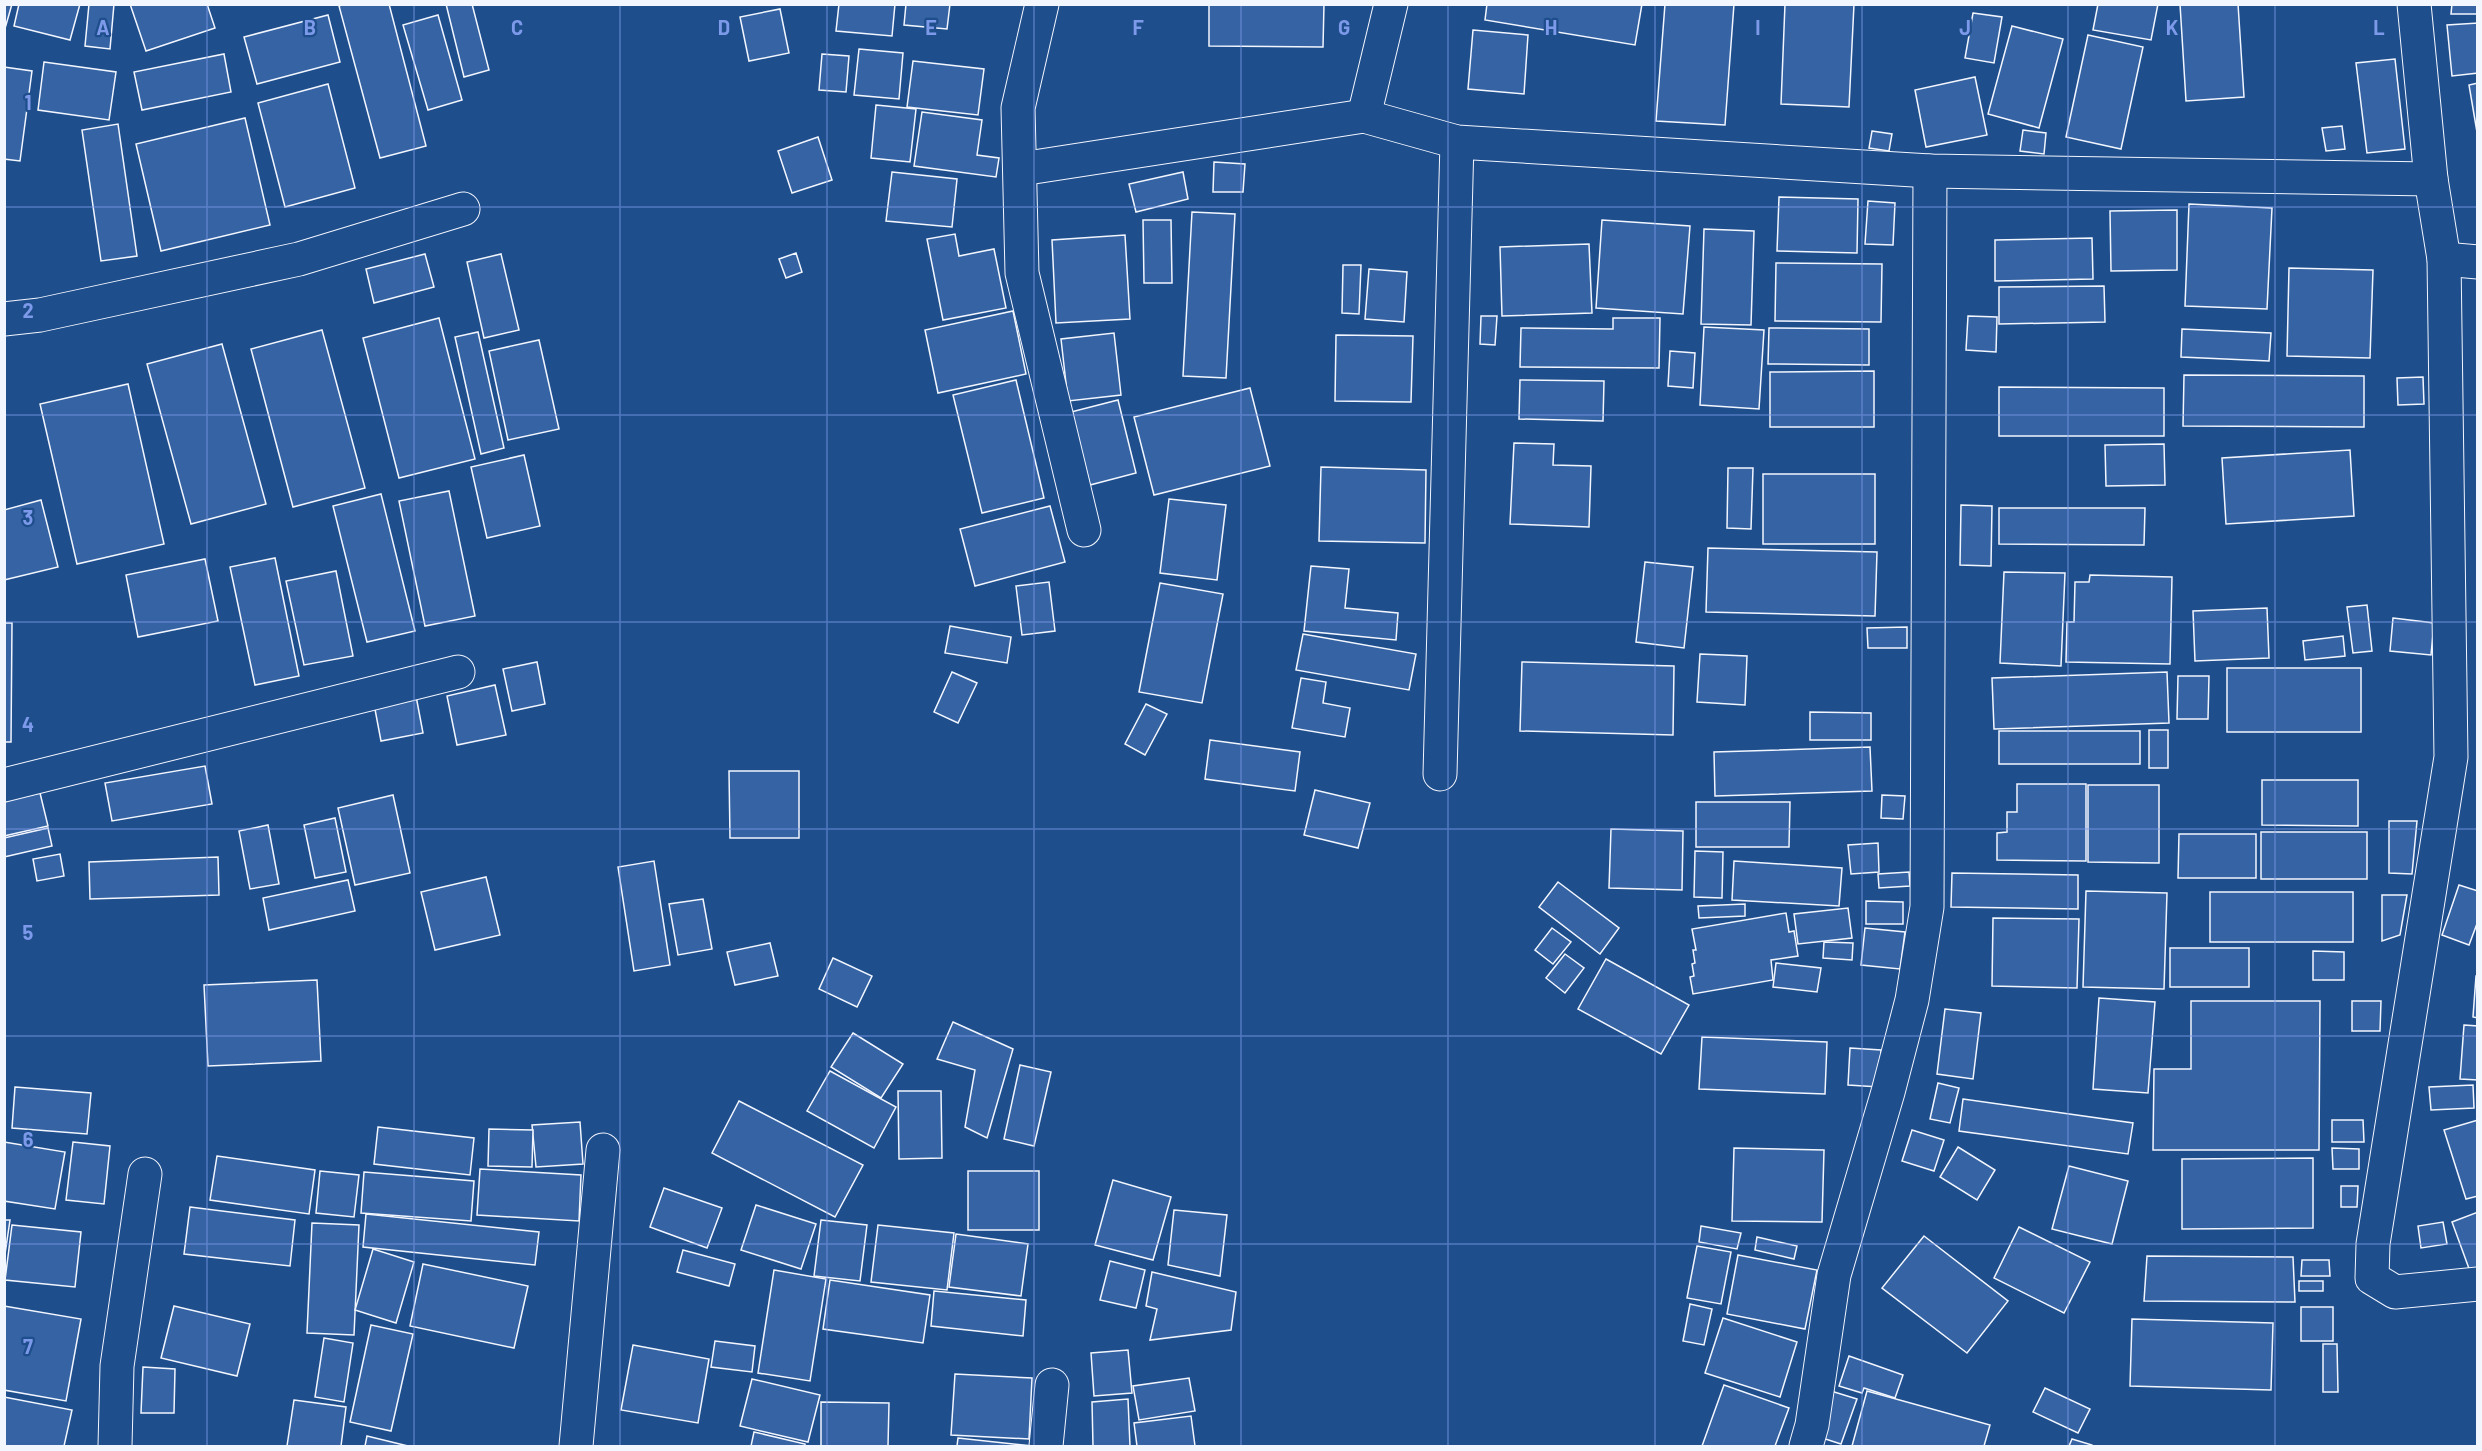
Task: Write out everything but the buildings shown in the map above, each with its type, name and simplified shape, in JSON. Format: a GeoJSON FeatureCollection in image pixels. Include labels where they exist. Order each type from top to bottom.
{"type":"FeatureCollection","features":[{"type":"Feature","properties":{"kind":"street"},"geometry":{"type":"LineString","coordinates":[[1042,4],[1018,108],[1022,273],[1084,530]]}},
{"type":"Feature","properties":{"kind":"street"},"geometry":{"type":"LineString","coordinates":[[1364,116],[1391,4]]}},
{"type":"Feature","properties":{"kind":"street"},"geometry":{"type":"LineString","coordinates":[[2414,4],[2432,179],[2444,259],[2464,758],[2373,1244],[2372,1278],[2395,1292],[2478,1284]]}},
{"type":"Feature","properties":{"kind":"street"},"geometry":{"type":"LineString","coordinates":[[1021,169],[1364,116],[1458,142],[1930,171],[2432,179]]}},
{"type":"Feature","properties":{"kind":"street"},"geometry":{"type":"LineString","coordinates":[[1440,774],[1458,142]]}},
{"type":"Feature","properties":{"kind":"street"},"geometry":{"type":"LineString","coordinates":[[1806,1446],[1812,1425],[1834,1275],[1888,1092],[1912,1000],[1927,907],[1930,171]]}},
{"type":"Feature","properties":{"kind":"street"},"geometry":{"type":"LineString","coordinates":[[4,319],[40,315],[299,258],[463,209]]}},
{"type":"Feature","properties":{"kind":"street"},"geometry":{"type":"LineString","coordinates":[[2444,259],[2478,262]]}},
{"type":"Feature","properties":{"kind":"street"},"geometry":{"type":"LineString","coordinates":[[4,785],[458,672]]}},
{"type":"Feature","properties":{"kind":"street"},"geometry":{"type":"LineString","coordinates":[[576,1446],[603,1150]]}},
{"type":"Feature","properties":{"kind":"street"},"geometry":{"type":"LineString","coordinates":[[116,1446],[117,1366],[146,1174]]}},
{"type":"Feature","properties":{"kind":"street"},"geometry":{"type":"LineString","coordinates":[[1046,1446],[1052,1385]]}}]}
